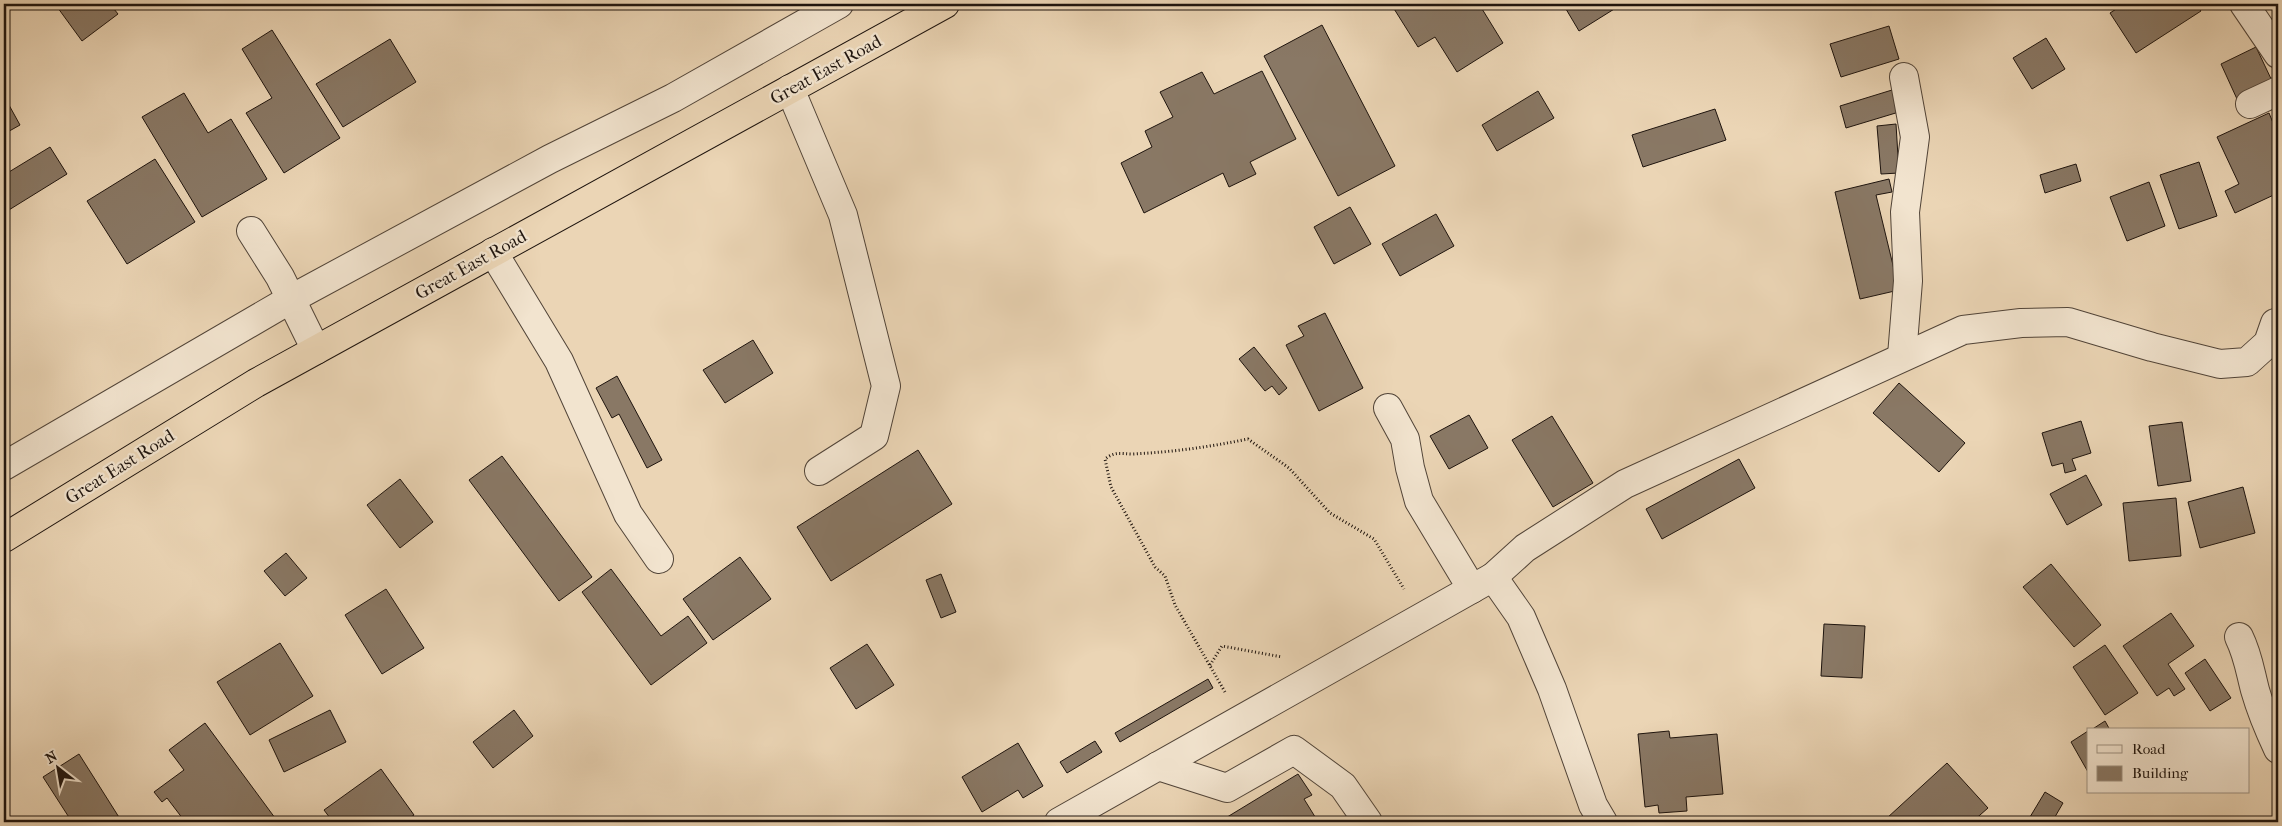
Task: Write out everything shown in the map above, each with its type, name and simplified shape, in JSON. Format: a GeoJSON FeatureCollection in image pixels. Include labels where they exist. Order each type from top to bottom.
{"type":"FeatureCollection","features":[{"type":"Feature","properties":{"kind":"highway","name":"Great East Road"},"geometry":{"type":"LineString","coordinates":[[4,538],[256,384],[945,4]]}},
{"type":"Feature","properties":{"kind":"street"},"geometry":{"type":"LineString","coordinates":[[4,466],[291,299],[550,159],[673,98],[839,4]]}},
{"type":"Feature","properties":{"kind":"street"},"geometry":{"type":"LineString","coordinates":[[2244,4],[2274,41]]}},
{"type":"Feature","properties":{"kind":"street"},"geometry":{"type":"LineString","coordinates":[[1902,356],[1908,281],[1904,212],[1915,137],[1904,77]]}},
{"type":"Feature","properties":{"kind":"street"},"geometry":{"type":"LineString","coordinates":[[790,89],[843,215],[886,386],[874,436],[819,471]]}},
{"type":"Feature","properties":{"kind":"street"},"geometry":{"type":"LineString","coordinates":[[2250,104],[2278,91]]}},
{"type":"Feature","properties":{"kind":"street"},"geometry":{"type":"LineString","coordinates":[[251,231],[280,277],[316,350]]}},
{"type":"Feature","properties":{"kind":"street"},"geometry":{"type":"LineString","coordinates":[[493,252],[559,361],[628,514],[659,560]]}},
{"type":"Feature","properties":{"kind":"street"},"geometry":{"type":"LineString","coordinates":[[1059,822],[1483,583],[1525,548],[1624,484],[1902,356],[1963,330],[2021,323],[2068,322],[2152,347],[2220,364],[2247,362],[2268,343],[2275,324],[2278,330]]}},
{"type":"Feature","properties":{"kind":"street"},"geometry":{"type":"LineString","coordinates":[[1388,408],[1405,439],[1410,468],[1420,501],[1483,583],[1521,617],[1552,689],[1593,805],[1602,822]]}},
{"type":"Feature","properties":{"kind":"street"},"geometry":{"type":"LineString","coordinates":[[2239,637],[2248,655],[2255,689],[2266,724],[2278,749]]}},
{"type":"Feature","properties":{"kind":"street"},"geometry":{"type":"LineString","coordinates":[[1158,766],[1227,788],[1294,750],[1343,786],[1368,822]]}},
{"type":"Feature","properties":{"kind":"path"},"geometry":{"type":"LineString","coordinates":[[1239,720],[1175,604],[1165,576],[1155,567],[1111,487],[1105,459],[1113,452],[1130,454],[1197,449],[1248,439],[1289,468],[1330,513],[1374,539],[1422,617]]}},
{"type":"Feature","properties":{"kind":"path"},"geometry":{"type":"LineString","coordinates":[[1210,666],[1222,646],[1288,658]]}},
{"type":"Feature","properties":{"kind":"building"},"geometry":{"type":"Polygon","coordinates":[[[55,4],[110,4],[118,14],[82,41],[55,4]]]}},
{"type":"Feature","properties":{"kind":"building"},"geometry":{"type":"Polygon","coordinates":[[[1391,4],[1479,4],[1503,43],[1457,72],[1435,37],[1418,47],[1391,4]]]}},
{"type":"Feature","properties":{"kind":"building"},"geometry":{"type":"Polygon","coordinates":[[[1563,4],[1618,4],[1619,6],[1579,31],[1563,4]]]}},
{"type":"Feature","properties":{"kind":"building"},"geometry":{"type":"Polygon","coordinates":[[[1817,4],[1833,4],[1820,9],[1817,4]]]}},
{"type":"Feature","properties":{"kind":"building"},"geometry":{"type":"Polygon","coordinates":[[[2124,4],[2196,4],[2201,11],[2136,53],[2110,13],[2124,4]]]}},
{"type":"Feature","properties":{"kind":"building"},"geometry":{"type":"Polygon","coordinates":[[[1322,25],[1395,166],[1338,196],[1264,56],[1322,25]]]}},
{"type":"Feature","properties":{"kind":"building"},"geometry":{"type":"Polygon","coordinates":[[[1889,26],[1899,59],[1841,77],[1830,44],[1889,26]]]}},
{"type":"Feature","properties":{"kind":"building"},"geometry":{"type":"Polygon","coordinates":[[[272,30],[340,138],[284,173],[246,113],[272,98],[242,49],[272,30]]]}},
{"type":"Feature","properties":{"kind":"building"},"geometry":{"type":"Polygon","coordinates":[[[2046,38],[2065,69],[2032,89],[2013,58],[2046,38]]]}},
{"type":"Feature","properties":{"kind":"building"},"geometry":{"type":"Polygon","coordinates":[[[390,39],[416,82],[343,127],[316,84],[390,39]]]}},
{"type":"Feature","properties":{"kind":"building"},"geometry":{"type":"Polygon","coordinates":[[[2256,47],[2273,83],[2237,99],[2221,64],[2256,47]]]}},
{"type":"Feature","properties":{"kind":"building"},"geometry":{"type":"Polygon","coordinates":[[[1262,71],[1296,139],[1250,162],[1256,174],[1229,187],[1223,173],[1144,213],[1121,163],[1152,147],[1145,131],[1173,117],[1160,92],[1202,72],[1214,94],[1262,71]]]}},
{"type":"Feature","properties":{"kind":"building"},"geometry":{"type":"Polygon","coordinates":[[[1892,90],[1899,112],[1846,128],[1840,106],[1892,90]]]}},
{"type":"Feature","properties":{"kind":"building"},"geometry":{"type":"Polygon","coordinates":[[[1538,91],[1554,118],[1497,151],[1482,125],[1538,91]]]}},
{"type":"Feature","properties":{"kind":"building"},"geometry":{"type":"Polygon","coordinates":[[[184,93],[208,133],[231,119],[267,179],[202,217],[142,117],[184,93]]]}},
{"type":"Feature","properties":{"kind":"building"},"geometry":{"type":"Polygon","coordinates":[[[4,96],[20,125],[4,134],[4,96]]]}},
{"type":"Feature","properties":{"kind":"building"},"geometry":{"type":"Polygon","coordinates":[[[1715,109],[1726,140],[1643,167],[1632,135],[1715,109]]]}},
{"type":"Feature","properties":{"kind":"building"},"geometry":{"type":"Polygon","coordinates":[[[2269,113],[2278,135],[2278,193],[2235,213],[2225,191],[2239,184],[2217,137],[2269,113]]]}},
{"type":"Feature","properties":{"kind":"building"},"geometry":{"type":"Polygon","coordinates":[[[1896,124],[1899,173],[1881,174],[1877,126],[1896,124]]]}},
{"type":"Feature","properties":{"kind":"building"},"geometry":{"type":"Polygon","coordinates":[[[50,147],[67,174],[4,213],[4,175],[50,147]]]}},
{"type":"Feature","properties":{"kind":"building"},"geometry":{"type":"Polygon","coordinates":[[[155,159],[195,222],[127,264],[87,201],[155,159]]]}},
{"type":"Feature","properties":{"kind":"building"},"geometry":{"type":"Polygon","coordinates":[[[2199,162],[2217,216],[2179,229],[2160,175],[2199,162]]]}},
{"type":"Feature","properties":{"kind":"building"},"geometry":{"type":"Polygon","coordinates":[[[2076,164],[2081,181],[2045,193],[2040,175],[2076,164]]]}},
{"type":"Feature","properties":{"kind":"building"},"geometry":{"type":"Polygon","coordinates":[[[1889,179],[1892,192],[1876,195],[1899,290],[1860,299],[1835,192],[1889,179]]]}},
{"type":"Feature","properties":{"kind":"building"},"geometry":{"type":"Polygon","coordinates":[[[2149,182],[2165,226],[2127,241],[2110,197],[2149,182]]]}},
{"type":"Feature","properties":{"kind":"building"},"geometry":{"type":"Polygon","coordinates":[[[1350,207],[1371,244],[1334,264],[1314,227],[1350,207]]]}},
{"type":"Feature","properties":{"kind":"building"},"geometry":{"type":"Polygon","coordinates":[[[1436,214],[1454,246],[1400,276],[1382,244],[1436,214]]]}},
{"type":"Feature","properties":{"kind":"building"},"geometry":{"type":"Polygon","coordinates":[[[1325,313],[1363,388],[1319,411],[1286,345],[1304,336],[1298,326],[1325,313]]]}},
{"type":"Feature","properties":{"kind":"building"},"geometry":{"type":"Polygon","coordinates":[[[753,340],[773,373],[725,403],[703,370],[753,340]]]}},
{"type":"Feature","properties":{"kind":"building"},"geometry":{"type":"Polygon","coordinates":[[[1254,347],[1287,388],[1279,395],[1272,386],[1265,391],[1239,359],[1254,347]]]}},
{"type":"Feature","properties":{"kind":"building"},"geometry":{"type":"Polygon","coordinates":[[[617,376],[662,460],[647,468],[619,414],[612,418],[596,388],[617,376]]]}},
{"type":"Feature","properties":{"kind":"building"},"geometry":{"type":"Polygon","coordinates":[[[1899,383],[1965,443],[1939,472],[1873,413],[1899,383]]]}},
{"type":"Feature","properties":{"kind":"building"},"geometry":{"type":"Polygon","coordinates":[[[1469,415],[1488,448],[1449,469],[1430,436],[1469,415]]]}},
{"type":"Feature","properties":{"kind":"building"},"geometry":{"type":"Polygon","coordinates":[[[1552,416],[1593,483],[1553,507],[1512,440],[1552,416]]]}},
{"type":"Feature","properties":{"kind":"building"},"geometry":{"type":"Polygon","coordinates":[[[2081,421],[2091,453],[2072,459],[2076,470],[2065,473],[2063,463],[2052,466],[2042,433],[2081,421]]]}},
{"type":"Feature","properties":{"kind":"building"},"geometry":{"type":"Polygon","coordinates":[[[2182,422],[2191,481],[2158,486],[2149,426],[2182,422]]]}},
{"type":"Feature","properties":{"kind":"building"},"geometry":{"type":"Polygon","coordinates":[[[918,450],[952,504],[831,581],[797,527],[918,450]]]}},
{"type":"Feature","properties":{"kind":"building"},"geometry":{"type":"Polygon","coordinates":[[[502,456],[592,577],[559,601],[469,480],[502,456]]]}},
{"type":"Feature","properties":{"kind":"building"},"geometry":{"type":"Polygon","coordinates":[[[1739,459],[1755,488],[1662,539],[1646,509],[1739,459]]]}},
{"type":"Feature","properties":{"kind":"building"},"geometry":{"type":"Polygon","coordinates":[[[2086,475],[2102,505],[2067,525],[2050,494],[2086,475]]]}},
{"type":"Feature","properties":{"kind":"building"},"geometry":{"type":"Polygon","coordinates":[[[400,479],[433,522],[400,548],[367,505],[400,479]]]}},
{"type":"Feature","properties":{"kind":"building"},"geometry":{"type":"Polygon","coordinates":[[[2243,487],[2255,533],[2200,548],[2188,502],[2243,487]]]}},
{"type":"Feature","properties":{"kind":"building"},"geometry":{"type":"Polygon","coordinates":[[[2176,498],[2181,556],[2129,561],[2123,503],[2176,498]]]}},
{"type":"Feature","properties":{"kind":"building"},"geometry":{"type":"Polygon","coordinates":[[[286,553],[307,578],[285,596],[264,571],[286,553]]]}},
{"type":"Feature","properties":{"kind":"building"},"geometry":{"type":"Polygon","coordinates":[[[740,557],[771,599],[713,640],[683,599],[740,557]]]}},
{"type":"Feature","properties":{"kind":"building"},"geometry":{"type":"Polygon","coordinates":[[[2051,564],[2101,625],[2074,647],[2023,587],[2051,564]]]}},
{"type":"Feature","properties":{"kind":"building"},"geometry":{"type":"Polygon","coordinates":[[[611,569],[661,636],[688,616],[707,643],[651,685],[582,592],[611,569]]]}},
{"type":"Feature","properties":{"kind":"building"},"geometry":{"type":"Polygon","coordinates":[[[941,574],[956,612],[941,618],[926,580],[941,574]]]}},
{"type":"Feature","properties":{"kind":"building"},"geometry":{"type":"Polygon","coordinates":[[[386,589],[424,648],[382,674],[345,615],[386,589]]]}},
{"type":"Feature","properties":{"kind":"building"},"geometry":{"type":"Polygon","coordinates":[[[2171,613],[2194,646],[2168,664],[2185,689],[2174,696],[2169,688],[2157,696],[2123,646],[2171,613]]]}},
{"type":"Feature","properties":{"kind":"building"},"geometry":{"type":"Polygon","coordinates":[[[1824,624],[1865,626],[1862,678],[1821,676],[1824,624]]]}},
{"type":"Feature","properties":{"kind":"building"},"geometry":{"type":"Polygon","coordinates":[[[280,643],[313,696],[250,735],[217,682],[280,643]]]}},
{"type":"Feature","properties":{"kind":"building"},"geometry":{"type":"Polygon","coordinates":[[[867,644],[894,685],[856,709],[830,668],[867,644]]]}},
{"type":"Feature","properties":{"kind":"building"},"geometry":{"type":"Polygon","coordinates":[[[2105,645],[2138,693],[2105,715],[2073,667],[2105,645]]]}},
{"type":"Feature","properties":{"kind":"building"},"geometry":{"type":"Polygon","coordinates":[[[2205,659],[2231,698],[2210,711],[2185,673],[2205,659]]]}},
{"type":"Feature","properties":{"kind":"building"},"geometry":{"type":"Polygon","coordinates":[[[1208,679],[1213,688],[1120,742],[1115,733],[1208,679]]]}},
{"type":"Feature","properties":{"kind":"building"},"geometry":{"type":"Polygon","coordinates":[[[330,710],[346,742],[284,772],[269,740],[330,710]]]}},
{"type":"Feature","properties":{"kind":"building"},"geometry":{"type":"Polygon","coordinates":[[[514,710],[533,736],[493,768],[473,742],[514,710]]]}},
{"type":"Feature","properties":{"kind":"building"},"geometry":{"type":"Polygon","coordinates":[[[2105,721],[2109,728],[2094,728],[2105,721]]]}},
{"type":"Feature","properties":{"kind":"building"},"geometry":{"type":"Polygon","coordinates":[[[205,723],[278,822],[178,822],[183,819],[167,798],[162,802],[154,792],[184,770],[169,750],[205,723]]]}},
{"type":"Feature","properties":{"kind":"building"},"geometry":{"type":"Polygon","coordinates":[[[1669,731],[1670,738],[1717,734],[1723,794],[1686,797],[1687,811],[1659,813],[1658,805],[1645,807],[1638,734],[1669,731]]]}},
{"type":"Feature","properties":{"kind":"building"},"geometry":{"type":"Polygon","coordinates":[[[2087,732],[2087,770],[2071,742],[2087,732]]]}},
{"type":"Feature","properties":{"kind":"building"},"geometry":{"type":"Polygon","coordinates":[[[1095,741],[1102,752],[1067,773],[1060,762],[1095,741]]]}},
{"type":"Feature","properties":{"kind":"building"},"geometry":{"type":"Polygon","coordinates":[[[1018,743],[1043,786],[1023,798],[1018,790],[982,812],[962,777],[1018,743]]]}},
{"type":"Feature","properties":{"kind":"building"},"geometry":{"type":"Polygon","coordinates":[[[79,754],[122,822],[72,822],[43,777],[79,754]]]}},
{"type":"Feature","properties":{"kind":"building"},"geometry":{"type":"Polygon","coordinates":[[[1947,763],[1988,808],[1972,822],[1891,822],[1887,818],[1947,763]]]}},
{"type":"Feature","properties":{"kind":"building"},"geometry":{"type":"Polygon","coordinates":[[[381,769],[414,815],[404,822],[333,822],[324,810],[381,769]]]}},
{"type":"Feature","properties":{"kind":"building"},"geometry":{"type":"Polygon","coordinates":[[[1298,774],[1312,795],[1304,799],[1317,820],[1313,822],[1219,822],[1298,774]]]}},
{"type":"Feature","properties":{"kind":"building"},"geometry":{"type":"Polygon","coordinates":[[[2045,792],[2063,803],[2052,822],[2027,822],[2045,792]]]}}]}
